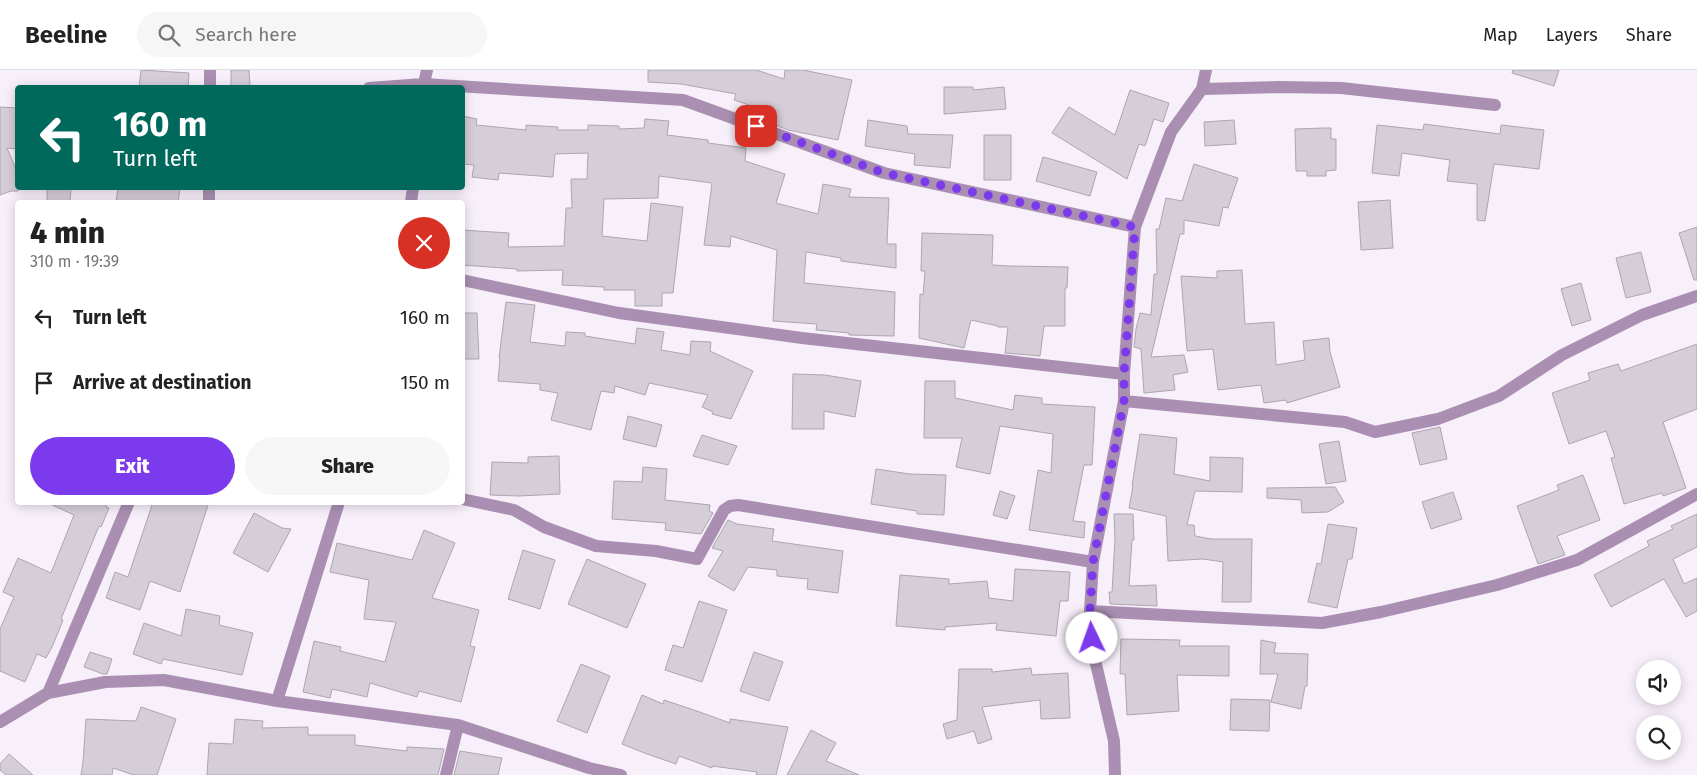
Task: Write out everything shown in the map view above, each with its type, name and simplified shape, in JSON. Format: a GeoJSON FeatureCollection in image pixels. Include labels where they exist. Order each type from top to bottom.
{"type":"FeatureCollection","features":[{"type":"Feature","properties":{"kind":"street"},"geometry":{"type":"LineString","coordinates":[[210,70],[210,85]]}},
{"type":"Feature","properties":{"kind":"street"},"geometry":{"type":"LineString","coordinates":[[423,85],[427,70]]}},
{"type":"Feature","properties":{"kind":"street"},"geometry":{"type":"LineString","coordinates":[[1115,775],[1114,741],[1092,651],[1090,611],[1093,562],[1124,401],[1124,374],[1135,227],[1171,132],[1202,89],[1206,70]]}},
{"type":"Feature","properties":{"kind":"street"},"geometry":{"type":"LineString","coordinates":[[465,88],[683,100],[884,173],[1135,227]]}},
{"type":"Feature","properties":{"kind":"street"},"geometry":{"type":"LineString","coordinates":[[1202,89],[1341,88],[1495,105]]}},
{"type":"Feature","properties":{"kind":"street"},"geometry":{"type":"LineString","coordinates":[[465,281],[619,313],[802,338],[1124,374]]}},
{"type":"Feature","properties":{"kind":"street"},"geometry":{"type":"LineString","coordinates":[[1124,401],[1345,422],[1376,432],[1438,419],[1499,396],[1562,355],[1642,316],[1697,296]]}},
{"type":"Feature","properties":{"kind":"street"},"geometry":{"type":"LineString","coordinates":[[1090,611],[1322,623],[1348,618],[1497,585],[1578,560],[1697,494]]}},
{"type":"Feature","properties":{"kind":"street"},"geometry":{"type":"LineString","coordinates":[[465,500],[514,510],[544,527],[596,546],[656,551],[697,559],[724,510],[730,506],[738,505],[1093,562]]}},
{"type":"Feature","properties":{"kind":"street"},"geometry":{"type":"LineString","coordinates":[[48,693],[128,505]]}},
{"type":"Feature","properties":{"kind":"street"},"geometry":{"type":"LineString","coordinates":[[277,700],[338,505]]}},
{"type":"Feature","properties":{"kind":"street"},"geometry":{"type":"LineString","coordinates":[[0,722],[48,693],[105,682],[164,680],[277,700],[458,725],[590,771],[620,775]]}},
{"type":"Feature","properties":{"kind":"street"},"geometry":{"type":"LineString","coordinates":[[446,775],[458,725]]}},
{"type":"Feature","properties":{"kind":"building"},"geometry":{"type":"Polygon","coordinates":[[[141,70],[189,73],[188,85],[139,85],[141,70]]]}},
{"type":"Feature","properties":{"kind":"building"},"geometry":{"type":"Polygon","coordinates":[[[231,70],[249,70],[250,85],[231,85],[231,70]]]}},
{"type":"Feature","properties":{"kind":"building"},"geometry":{"type":"Polygon","coordinates":[[[648,70],[756,70],[784,79],[785,70],[803,70],[852,80],[838,140],[788,130],[768,122],[770,112],[734,100],[736,94],[681,84],[648,82],[648,70]]]}},
{"type":"Feature","properties":{"kind":"building"},"geometry":{"type":"Polygon","coordinates":[[[1513,70],[1559,70],[1554,86],[1512,73],[1513,70]]]}},
{"type":"Feature","properties":{"kind":"building"},"geometry":{"type":"Polygon","coordinates":[[[944,87],[973,87],[973,90],[1004,87],[1006,109],[944,114],[944,87]]]}},
{"type":"Feature","properties":{"kind":"building"},"geometry":{"type":"Polygon","coordinates":[[[1130,90],[1169,103],[1163,122],[1154,119],[1145,146],[1139,144],[1127,179],[1052,133],[1069,107],[1115,135],[1130,90]]]}},
{"type":"Feature","properties":{"kind":"building"},"geometry":{"type":"Polygon","coordinates":[[[0,107],[15,108],[15,149],[7,148],[15,167],[15,190],[18,191],[11,191],[0,195],[0,107]]]}},
{"type":"Feature","properties":{"kind":"building"},"geometry":{"type":"Polygon","coordinates":[[[465,117],[477,119],[476,125],[526,130],[526,125],[558,127],[557,130],[588,130],[588,125],[619,126],[619,129],[644,128],[645,119],[669,121],[667,135],[708,140],[708,143],[746,148],[745,161],[785,174],[776,203],[818,214],[823,184],[851,189],[849,197],[889,198],[887,244],[896,244],[896,268],[841,261],[841,258],[806,252],[804,283],[895,292],[894,336],[849,335],[849,333],[816,330],[817,324],[773,321],[777,250],[731,236],[730,247],[704,245],[712,183],[659,176],[658,198],[604,199],[602,236],[647,241],[651,203],[683,207],[673,293],[662,293],[662,306],[635,306],[635,290],[604,290],[604,287],[562,285],[563,270],[517,271],[517,269],[465,265],[465,230],[509,233],[508,247],[564,246],[566,208],[572,208],[571,179],[587,179],[588,153],[555,154],[553,177],[499,173],[498,180],[472,177],[474,165],[465,164],[465,117]]]}},
{"type":"Feature","properties":{"kind":"building"},"geometry":{"type":"Polygon","coordinates":[[[868,120],[907,126],[908,134],[953,135],[950,168],[914,165],[915,154],[865,146],[868,120]]]}},
{"type":"Feature","properties":{"kind":"building"},"geometry":{"type":"Polygon","coordinates":[[[1234,120],[1236,144],[1205,146],[1204,122],[1234,120]]]}},
{"type":"Feature","properties":{"kind":"building"},"geometry":{"type":"Polygon","coordinates":[[[1424,124],[1500,134],[1501,125],[1544,130],[1539,169],[1494,164],[1485,221],[1477,220],[1477,184],[1447,181],[1450,160],[1402,153],[1399,176],[1372,173],[1377,125],[1423,130],[1424,124]]]}},
{"type":"Feature","properties":{"kind":"building"},"geometry":{"type":"Polygon","coordinates":[[[1331,128],[1331,139],[1336,139],[1336,170],[1326,171],[1326,176],[1307,176],[1307,171],[1296,171],[1295,129],[1331,128]]]}},
{"type":"Feature","properties":{"kind":"building"},"geometry":{"type":"Polygon","coordinates":[[[984,135],[1011,135],[1011,180],[984,180],[984,135]]]}},
{"type":"Feature","properties":{"kind":"building"},"geometry":{"type":"Polygon","coordinates":[[[1043,157],[1097,172],[1090,196],[1036,181],[1043,157]]]}},
{"type":"Feature","properties":{"kind":"building"},"geometry":{"type":"Polygon","coordinates":[[[1194,164],[1238,178],[1228,208],[1223,207],[1219,226],[1184,220],[1184,234],[1180,234],[1151,357],[1184,355],[1188,372],[1173,375],[1175,390],[1144,393],[1141,349],[1134,347],[1140,313],[1151,315],[1154,274],[1157,274],[1156,229],[1159,229],[1166,198],[1182,201],[1194,164]]]}},
{"type":"Feature","properties":{"kind":"building"},"geometry":{"type":"Polygon","coordinates":[[[47,190],[71,190],[70,200],[47,200],[47,190]]]}},
{"type":"Feature","properties":{"kind":"building"},"geometry":{"type":"Polygon","coordinates":[[[118,190],[180,190],[178,200],[116,200],[118,190]]]}},
{"type":"Feature","properties":{"kind":"building"},"geometry":{"type":"Polygon","coordinates":[[[1390,200],[1393,248],[1361,250],[1358,202],[1390,200]]]}},
{"type":"Feature","properties":{"kind":"building"},"geometry":{"type":"Polygon","coordinates":[[[1697,227],[1697,280],[1694,280],[1679,233],[1697,227]]]}},
{"type":"Feature","properties":{"kind":"building"},"geometry":{"type":"Polygon","coordinates":[[[922,233],[993,235],[992,265],[1068,267],[1067,288],[1065,288],[1065,326],[1044,326],[1040,356],[1005,353],[1008,327],[998,327],[971,320],[964,348],[919,338],[920,294],[923,295],[925,271],[921,271],[922,233]]]}},
{"type":"Feature","properties":{"kind":"building"},"geometry":{"type":"Polygon","coordinates":[[[1641,252],[1651,292],[1626,298],[1616,258],[1641,252]]]}},
{"type":"Feature","properties":{"kind":"building"},"geometry":{"type":"Polygon","coordinates":[[[1242,270],[1245,324],[1274,322],[1276,365],[1305,360],[1303,341],[1329,338],[1330,352],[1340,387],[1287,403],[1286,400],[1264,403],[1261,385],[1218,390],[1213,349],[1187,351],[1181,276],[1217,278],[1217,271],[1242,270]]]}},
{"type":"Feature","properties":{"kind":"building"},"geometry":{"type":"Polygon","coordinates":[[[1581,283],[1591,320],[1572,326],[1561,289],[1581,283]]]}},
{"type":"Feature","properties":{"kind":"building"},"geometry":{"type":"Polygon","coordinates":[[[506,302],[535,305],[530,342],[565,346],[566,332],[585,333],[585,336],[635,344],[637,328],[664,332],[661,350],[690,355],[691,341],[711,342],[710,351],[753,371],[731,419],[712,414],[713,412],[702,407],[708,395],[649,383],[645,395],[615,386],[614,393],[601,391],[591,430],[551,420],[558,393],[540,390],[540,384],[498,381],[506,302]]]}},
{"type":"Feature","properties":{"kind":"building"},"geometry":{"type":"Polygon","coordinates":[[[465,313],[477,313],[479,359],[465,359],[465,313]]]}},
{"type":"Feature","properties":{"kind":"building"},"geometry":{"type":"Polygon","coordinates":[[[1697,344],[1697,409],[1663,422],[1686,488],[1663,496],[1662,493],[1624,504],[1611,458],[1615,457],[1606,431],[1569,444],[1552,393],[1590,380],[1588,373],[1618,364],[1621,371],[1697,344]]]}},
{"type":"Feature","properties":{"kind":"building"},"geometry":{"type":"Polygon","coordinates":[[[793,374],[825,375],[861,381],[855,417],[824,411],[824,429],[792,429],[793,374]]]}},
{"type":"Feature","properties":{"kind":"building"},"geometry":{"type":"Polygon","coordinates":[[[925,381],[955,381],[955,398],[1013,410],[1015,395],[1042,398],[1042,404],[1095,407],[1092,465],[1084,465],[1073,521],[1085,522],[1084,538],[1029,530],[1038,470],[1051,473],[1053,434],[1000,426],[990,474],[956,467],[962,438],[924,438],[925,381]]]}},
{"type":"Feature","properties":{"kind":"building"},"geometry":{"type":"Polygon","coordinates":[[[628,416],[662,425],[656,447],[623,439],[628,416]]]}},
{"type":"Feature","properties":{"kind":"building"},"geometry":{"type":"Polygon","coordinates":[[[1440,427],[1447,459],[1420,465],[1412,433],[1440,427]]]}},
{"type":"Feature","properties":{"kind":"building"},"geometry":{"type":"Polygon","coordinates":[[[1140,434],[1177,438],[1174,474],[1210,481],[1210,457],[1243,458],[1242,492],[1195,491],[1187,525],[1194,525],[1195,536],[1211,539],[1252,539],[1251,602],[1222,602],[1223,562],[1203,559],[1168,561],[1166,516],[1129,508],[1140,434]]]}},
{"type":"Feature","properties":{"kind":"building"},"geometry":{"type":"Polygon","coordinates":[[[702,435],[737,446],[728,465],[693,456],[702,435]]]}},
{"type":"Feature","properties":{"kind":"building"},"geometry":{"type":"Polygon","coordinates":[[[1339,441],[1346,481],[1326,484],[1319,444],[1339,441]]]}},
{"type":"Feature","properties":{"kind":"building"},"geometry":{"type":"Polygon","coordinates":[[[559,456],[560,494],[490,495],[492,462],[528,463],[528,457],[559,456]]]}},
{"type":"Feature","properties":{"kind":"building"},"geometry":{"type":"Polygon","coordinates":[[[643,467],[667,469],[665,500],[710,505],[709,511],[713,513],[701,534],[665,530],[666,523],[612,519],[614,481],[642,482],[643,467]]]}},
{"type":"Feature","properties":{"kind":"building"},"geometry":{"type":"Polygon","coordinates":[[[876,469],[910,474],[946,475],[944,515],[917,514],[917,511],[871,504],[876,469]]]}},
{"type":"Feature","properties":{"kind":"building"},"geometry":{"type":"Polygon","coordinates":[[[1583,475],[1600,520],[1557,536],[1565,555],[1538,564],[1517,506],[1559,490],[1557,485],[1583,475]]]}},
{"type":"Feature","properties":{"kind":"building"},"geometry":{"type":"Polygon","coordinates":[[[1335,487],[1344,502],[1328,512],[1302,513],[1301,500],[1267,498],[1267,488],[1335,487]]]}},
{"type":"Feature","properties":{"kind":"building"},"geometry":{"type":"Polygon","coordinates":[[[1000,491],[1015,496],[1007,519],[993,515],[1000,491]]]}},
{"type":"Feature","properties":{"kind":"building"},"geometry":{"type":"Polygon","coordinates":[[[1453,492],[1462,519],[1431,529],[1422,502],[1453,492]]]}},
{"type":"Feature","properties":{"kind":"building"},"geometry":{"type":"Polygon","coordinates":[[[52,505],[107,505],[106,507],[109,508],[101,527],[99,526],[61,619],[63,620],[53,645],[46,658],[37,654],[25,682],[0,671],[0,629],[14,597],[3,592],[18,558],[51,573],[74,515],[52,505]]]}},
{"type":"Feature","properties":{"kind":"building"},"geometry":{"type":"Polygon","coordinates":[[[152,505],[208,505],[180,592],[150,581],[140,610],[106,598],[115,572],[128,577],[152,505]]]}},
{"type":"Feature","properties":{"kind":"building"},"geometry":{"type":"Polygon","coordinates":[[[254,513],[282,528],[291,529],[268,572],[233,553],[254,513]]]}},
{"type":"Feature","properties":{"kind":"building"},"geometry":{"type":"Polygon","coordinates":[[[1114,514],[1133,514],[1134,540],[1132,540],[1129,586],[1156,585],[1157,606],[1110,604],[1109,592],[1112,592],[1115,540],[1114,514]]]}},
{"type":"Feature","properties":{"kind":"building"},"geometry":{"type":"Polygon","coordinates":[[[1697,514],[1697,547],[1673,559],[1684,584],[1697,578],[1697,611],[1686,617],[1664,579],[1611,607],[1594,575],[1649,546],[1647,541],[1673,529],[1671,526],[1697,514]]]}},
{"type":"Feature","properties":{"kind":"building"},"geometry":{"type":"Polygon","coordinates":[[[728,520],[737,524],[774,529],[772,541],[843,551],[838,593],[807,589],[808,579],[777,576],[777,570],[748,567],[734,591],[708,576],[723,551],[712,548],[728,520]]]}},
{"type":"Feature","properties":{"kind":"building"},"geometry":{"type":"Polygon","coordinates":[[[1328,524],[1357,528],[1352,559],[1348,559],[1337,608],[1308,602],[1317,563],[1321,564],[1328,524]]]}},
{"type":"Feature","properties":{"kind":"building"},"geometry":{"type":"Polygon","coordinates":[[[424,530],[455,543],[432,598],[479,610],[470,646],[475,647],[461,702],[419,691],[417,697],[370,683],[367,697],[332,689],[330,698],[303,692],[314,641],[341,647],[340,651],[385,662],[396,622],[364,619],[369,580],[330,572],[337,543],[412,560],[424,530]]]}},
{"type":"Feature","properties":{"kind":"building"},"geometry":{"type":"Polygon","coordinates":[[[523,550],[555,560],[540,609],[508,599],[523,550]]]}},
{"type":"Feature","properties":{"kind":"building"},"geometry":{"type":"Polygon","coordinates":[[[587,559],[646,584],[627,628],[568,604],[587,559]]]}},
{"type":"Feature","properties":{"kind":"building"},"geometry":{"type":"Polygon","coordinates":[[[1015,569],[1070,572],[1068,601],[1060,601],[1056,636],[996,630],[997,623],[945,627],[945,630],[896,626],[900,575],[949,579],[949,584],[987,581],[989,598],[1013,601],[1015,569]]]}},
{"type":"Feature","properties":{"kind":"building"},"geometry":{"type":"Polygon","coordinates":[[[699,601],[727,610],[702,682],[665,670],[673,645],[683,648],[699,601]]]}},
{"type":"Feature","properties":{"kind":"building"},"geometry":{"type":"Polygon","coordinates":[[[186,609],[220,616],[219,625],[253,633],[242,675],[163,659],[161,664],[133,654],[144,623],[181,636],[186,609]]]}},
{"type":"Feature","properties":{"kind":"building"},"geometry":{"type":"Polygon","coordinates":[[[1121,639],[1180,640],[1179,646],[1229,646],[1229,676],[1177,675],[1179,711],[1127,715],[1125,674],[1120,674],[1121,639]]]}},
{"type":"Feature","properties":{"kind":"building"},"geometry":{"type":"Polygon","coordinates":[[[1261,640],[1276,643],[1274,653],[1308,654],[1307,686],[1305,686],[1301,709],[1271,702],[1278,674],[1260,674],[1261,640]]]}},
{"type":"Feature","properties":{"kind":"building"},"geometry":{"type":"Polygon","coordinates":[[[90,652],[112,659],[107,674],[84,667],[90,652]]]}},
{"type":"Feature","properties":{"kind":"building"},"geometry":{"type":"Polygon","coordinates":[[[754,652],[783,662],[769,701],[740,691],[754,652]]]}},
{"type":"Feature","properties":{"kind":"building"},"geometry":{"type":"Polygon","coordinates":[[[581,664],[610,676],[587,733],[557,721],[581,664]]]}},
{"type":"Feature","properties":{"kind":"building"},"geometry":{"type":"Polygon","coordinates":[[[1031,668],[1032,675],[1068,673],[1070,718],[1041,719],[1040,700],[982,707],[992,739],[978,744],[974,731],[947,739],[943,724],[957,720],[959,669],[992,669],[992,672],[1031,668]]]}},
{"type":"Feature","properties":{"kind":"building"},"geometry":{"type":"Polygon","coordinates":[[[642,695],[663,704],[664,700],[730,723],[730,719],[788,727],[776,775],[756,775],[757,772],[712,766],[712,768],[679,756],[676,764],[622,744],[642,695]]]}},
{"type":"Feature","properties":{"kind":"building"},"geometry":{"type":"Polygon","coordinates":[[[1231,699],[1270,700],[1269,731],[1230,730],[1231,699]]]}},
{"type":"Feature","properties":{"kind":"building"},"geometry":{"type":"Polygon","coordinates":[[[141,707],[176,719],[157,775],[134,775],[113,768],[112,775],[81,775],[86,719],[136,721],[141,707]]]}},
{"type":"Feature","properties":{"kind":"building"},"geometry":{"type":"Polygon","coordinates":[[[235,719],[263,721],[262,728],[308,727],[308,735],[355,735],[355,745],[407,751],[407,747],[444,749],[438,775],[207,775],[209,743],[233,744],[235,719]]]}},
{"type":"Feature","properties":{"kind":"building"},"geometry":{"type":"Polygon","coordinates":[[[811,730],[836,743],[826,761],[859,775],[787,775],[811,730]]]}},
{"type":"Feature","properties":{"kind":"building"},"geometry":{"type":"Polygon","coordinates":[[[460,751],[502,758],[498,775],[454,775],[460,751]]]}},
{"type":"Feature","properties":{"kind":"building"},"geometry":{"type":"Polygon","coordinates":[[[9,754],[33,775],[6,775],[0,770],[0,764],[9,754]]]}},
{"type":"Feature","properties":{"kind":"route"},"geometry":{"type":"LineString","coordinates":[[756,126],[884,173],[1135,227],[1124,374],[1124,401],[1093,562],[1090,611],[1092,638]]}}]}
